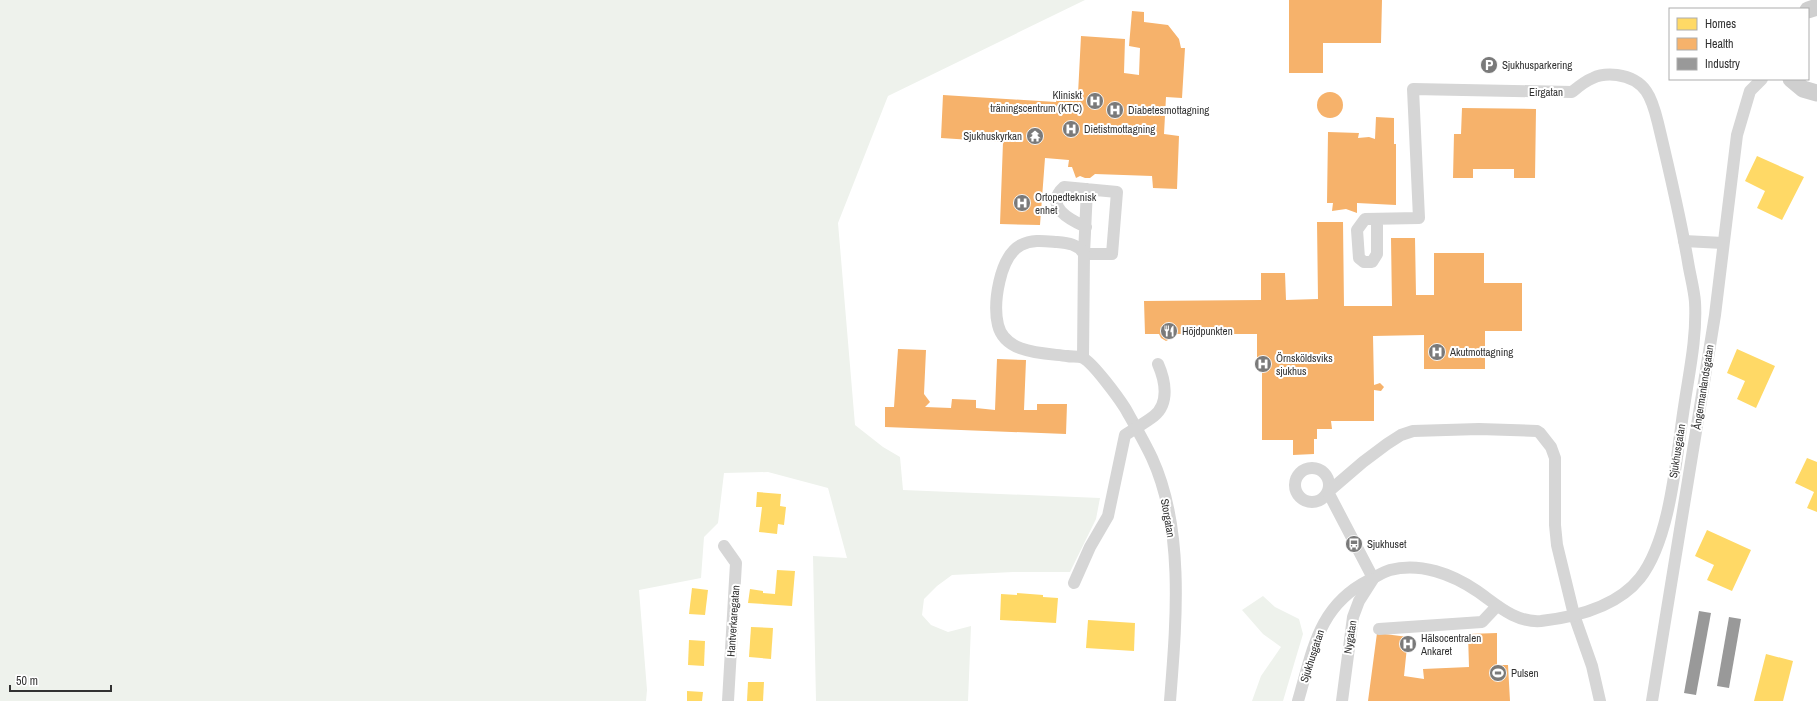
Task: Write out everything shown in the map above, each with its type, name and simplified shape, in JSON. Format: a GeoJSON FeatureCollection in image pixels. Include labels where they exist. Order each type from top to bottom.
{"type":"FeatureCollection","features":[{"type":"Feature","properties":{"kind":"main road"},"geometry":{"type":"LineString","coordinates":[[1813,0],[1817,7]]}},
{"type":"Feature","properties":{"kind":"main road"},"geometry":{"type":"LineString","coordinates":[[1804,87],[1817,101]]}},
{"type":"Feature","properties":{"kind":"street","name":"Eirgatan"},"geometry":{"type":"LineString","coordinates":[[1377,219],[1419,218],[1413,89],[1572,92],[1591,78],[1611,74],[1633,79],[1643,86],[1654,104],[1684,241]]}},
{"type":"Feature","properties":{"kind":"street","name":"Ångermanlandsgatan"},"geometry":{"type":"LineString","coordinates":[[1652,701],[1715,315],[1737,135],[1750,91],[1761,80]]}},
{"type":"Feature","properties":{"kind":"street"},"geometry":{"type":"LineString","coordinates":[[1086,227],[1063,214],[1057,205],[1060,191],[1064,187],[1087,189],[1117,192],[1112,254],[1084,254],[1076,246],[1066,243],[1032,241],[1016,248],[1006,261],[1002,272],[997,311],[1000,329],[1008,342],[1021,349],[1083,358],[1084,254],[1086,227],[1087,189]]}},
{"type":"Feature","properties":{"kind":"street"},"geometry":{"type":"LineString","coordinates":[[1684,241],[1723,243]]}},
{"type":"Feature","properties":{"kind":"street","name":"Sjukhusgatan"},"geometry":{"type":"LineString","coordinates":[[1298,701],[1317,637],[1324,621],[1341,599],[1361,584],[1391,570],[1417,568],[1434,570],[1456,578],[1497,606],[1511,614],[1530,621],[1549,620],[1574,615],[1610,603],[1633,586],[1653,556],[1664,528],[1680,432],[1694,331],[1695,303],[1684,241]]}},
{"type":"Feature","properties":{"kind":"street","name":"Storgatan"},"geometry":{"type":"LineString","coordinates":[[1083,358],[1116,394],[1136,427],[1152,458],[1171,524],[1176,600],[1170,701]]}},
{"type":"Feature","properties":{"kind":"street"},"geometry":{"type":"LineString","coordinates":[[1074,583],[1090,547],[1108,516],[1125,435],[1155,415],[1162,405],[1165,394],[1164,379],[1158,364]]}},
{"type":"Feature","properties":{"kind":"street"},"geometry":{"type":"LineString","coordinates":[[1373,578],[1328,492],[1387,444],[1401,435],[1413,431],[1479,429],[1537,431],[1544,437],[1551,447],[1555,458],[1555,525],[1557,545],[1574,615],[1592,666],[1600,701]]}},
{"type":"Feature","properties":{"kind":"street","name":"Hantverkaregatan"},"geometry":{"type":"LineString","coordinates":[[724,546],[736,563],[728,701]]}},
{"type":"Feature","properties":{"kind":"street","name":"Nygatan"},"geometry":{"type":"LineString","coordinates":[[1342,701],[1353,618],[1359,601],[1373,578]]}},
{"type":"Feature","properties":{"kind":"street"},"geometry":{"type":"LineString","coordinates":[[1379,629],[1482,622],[1497,606]]}},
{"type":"Feature","properties":{"kind":"shaded area"},"geometry":{"type":"Polygon","coordinates":[[[0,0],[1085,0],[888,96],[838,223],[855,425],[883,447],[900,457],[903,490],[1100,498],[1096,519],[1070,572],[1013,572],[952,575],[937,586],[924,599],[922,615],[931,625],[948,632],[971,626],[968,701],[816,701],[813,556],[847,558],[828,488],[768,472],[724,473],[718,523],[704,537],[701,578],[639,590],[647,690],[646,701],[0,701],[0,0]]]}},
{"type":"Feature","properties":{"kind":"shaded area"},"geometry":{"type":"Polygon","coordinates":[[[1263,596],[1275,607],[1299,619],[1303,634],[1283,701],[1252,701],[1261,676],[1281,647],[1263,634],[1242,610],[1263,596]]]}},
{"type":"Feature","properties":{"kind":"building: Homes"},"geometry":{"type":"Polygon","coordinates":[[[1757,156],[1804,177],[1782,220],[1757,208],[1765,191],[1745,181],[1757,156]]]}},
{"type":"Feature","properties":{"kind":"building: Homes"},"geometry":{"type":"Polygon","coordinates":[[[1737,349],[1775,366],[1756,408],[1737,399],[1745,381],[1727,373],[1737,349]]]}},
{"type":"Feature","properties":{"kind":"building: Homes"},"geometry":{"type":"Polygon","coordinates":[[[1807,458],[1817,462],[1817,512],[1807,508],[1814,492],[1795,483],[1807,458]]]}},
{"type":"Feature","properties":{"kind":"building: Homes"},"geometry":{"type":"Polygon","coordinates":[[[757,492],[781,494],[780,506],[786,507],[784,525],[778,524],[777,534],[759,532],[762,507],[756,507],[757,492]]]}},
{"type":"Feature","properties":{"kind":"building: Homes"},"geometry":{"type":"Polygon","coordinates":[[[1707,530],[1751,550],[1732,591],[1707,580],[1714,565],[1695,556],[1707,530]]]}},
{"type":"Feature","properties":{"kind":"building: Homes"},"geometry":{"type":"Polygon","coordinates":[[[777,570],[795,571],[792,606],[748,603],[750,589],[763,591],[763,593],[775,594],[777,570]]]}},
{"type":"Feature","properties":{"kind":"building: Homes"},"geometry":{"type":"Polygon","coordinates":[[[692,588],[708,590],[705,615],[689,614],[692,588]]]}},
{"type":"Feature","properties":{"kind":"building: Homes"},"geometry":{"type":"Polygon","coordinates":[[[1017,593],[1058,598],[1056,623],[1000,620],[1001,594],[1017,595],[1017,593]]]}},
{"type":"Feature","properties":{"kind":"building: Homes"},"geometry":{"type":"Polygon","coordinates":[[[1088,620],[1135,623],[1134,651],[1086,648],[1088,620]]]}},
{"type":"Feature","properties":{"kind":"building: Homes"},"geometry":{"type":"Polygon","coordinates":[[[751,627],[773,628],[771,659],[749,657],[751,627]]]}},
{"type":"Feature","properties":{"kind":"building: Homes"},"geometry":{"type":"Polygon","coordinates":[[[689,640],[705,641],[704,666],[688,665],[689,640]]]}},
{"type":"Feature","properties":{"kind":"building: Homes"},"geometry":{"type":"Polygon","coordinates":[[[1766,654],[1793,661],[1783,701],[1754,701],[1766,654]]]}},
{"type":"Feature","properties":{"kind":"building: Homes"},"geometry":{"type":"Polygon","coordinates":[[[748,682],[764,682],[763,701],[747,701],[748,682]]]}},
{"type":"Feature","properties":{"kind":"building: Homes"},"geometry":{"type":"Polygon","coordinates":[[[687,691],[703,692],[702,701],[687,701],[687,691]]]}},
{"type":"Feature","properties":{"kind":"building: Health"},"geometry":{"type":"Polygon","coordinates":[[[1289,0],[1382,0],[1381,43],[1323,43],[1323,73],[1289,73],[1289,0]]]}},
{"type":"Feature","properties":{"kind":"building: Health"},"geometry":{"type":"Polygon","coordinates":[[[1132,11],[1144,12],[1144,22],[1168,25],[1179,39],[1181,48],[1185,48],[1182,98],[1166,97],[1164,134],[1179,136],[1177,189],[1153,188],[1152,176],[1095,174],[1090,178],[1080,176],[1076,178],[1072,167],[1068,167],[1069,160],[1045,158],[1040,225],[1000,224],[1003,142],[941,138],[943,95],[1056,102],[1058,93],[1078,94],[1081,36],[1125,39],[1124,73],[1139,75],[1140,48],[1129,46],[1132,11]]]}},
{"type":"Feature","properties":{"kind":"building: Health"},"geometry":{"type":"Polygon","coordinates":[[[1330,92],[1339,96],[1343,105],[1339,114],[1330,118],[1321,114],[1317,105],[1321,96],[1330,92]]]}},
{"type":"Feature","properties":{"kind":"building: Health"},"geometry":{"type":"Polygon","coordinates":[[[1462,108],[1536,109],[1535,178],[1514,178],[1514,169],[1473,169],[1473,178],[1453,178],[1454,134],[1461,134],[1462,108]]]}},
{"type":"Feature","properties":{"kind":"building: Health"},"geometry":{"type":"Polygon","coordinates":[[[1376,117],[1394,118],[1394,144],[1396,144],[1396,205],[1357,203],[1357,213],[1346,209],[1332,211],[1333,203],[1327,203],[1328,132],[1359,133],[1358,138],[1369,137],[1375,139],[1376,117]]]}},
{"type":"Feature","properties":{"kind":"building: Health"},"geometry":{"type":"Polygon","coordinates":[[[1317,222],[1343,222],[1344,306],[1392,306],[1391,238],[1415,238],[1416,295],[1434,295],[1434,253],[1484,253],[1484,283],[1522,283],[1522,331],[1485,331],[1485,369],[1424,369],[1424,335],[1373,336],[1374,385],[1380,383],[1384,387],[1381,391],[1374,390],[1374,421],[1331,421],[1332,429],[1317,429],[1317,439],[1314,439],[1314,454],[1293,455],[1293,440],[1262,440],[1262,369],[1257,369],[1257,334],[1175,334],[1172,338],[1166,341],[1161,338],[1159,334],[1145,334],[1144,301],[1261,300],[1261,273],[1285,273],[1286,300],[1318,299],[1317,222]]]}},
{"type":"Feature","properties":{"kind":"building: Health"},"geometry":{"type":"Polygon","coordinates":[[[898,349],[926,350],[924,394],[930,402],[925,407],[951,408],[952,399],[976,400],[976,408],[995,410],[997,359],[1026,360],[1024,410],[1037,410],[1037,404],[1067,404],[1066,434],[885,427],[885,407],[894,407],[898,349]]]}},
{"type":"Feature","properties":{"kind":"building: Health"},"geometry":{"type":"Polygon","coordinates":[[[1377,633],[1408,637],[1404,676],[1424,679],[1423,669],[1469,667],[1468,634],[1497,633],[1497,665],[1508,665],[1510,701],[1368,701],[1377,633]]]}},
{"type":"Feature","properties":{"kind":"building: Industry"},"geometry":{"type":"Polygon","coordinates":[[[1699,611],[1711,613],[1696,695],[1684,693],[1699,611]]]}},
{"type":"Feature","properties":{"kind":"building: Industry"},"geometry":{"type":"Polygon","coordinates":[[[1729,617],[1741,619],[1729,688],[1717,686],[1729,617]]]}},
{"type":"Feature","properties":{"kind":"place","name":"Sjukhusparkering"},"geometry":{"type":"Point","coordinates":[1489,65]}},
{"type":"Feature","properties":{"kind":"place","name":"Kliniskt träningscentrum (KTC)"},"geometry":{"type":"Point","coordinates":[1095,101]}},
{"type":"Feature","properties":{"kind":"place","name":"Diabetesmottagning"},"geometry":{"type":"Point","coordinates":[1115,110]}},
{"type":"Feature","properties":{"kind":"place","name":"Dietistmottagning"},"geometry":{"type":"Point","coordinates":[1071,129]}},
{"type":"Feature","properties":{"kind":"place","name":"Sjukhuskyrkan"},"geometry":{"type":"Point","coordinates":[1035,136]}},
{"type":"Feature","properties":{"kind":"place","name":"Ortopedteknisk enhet"},"geometry":{"type":"Point","coordinates":[1022,203]}},
{"type":"Feature","properties":{"kind":"place","name":"Höjdpunkten"},"geometry":{"type":"Point","coordinates":[1169,331]}},
{"type":"Feature","properties":{"kind":"place","name":"Akutmottagning"},"geometry":{"type":"Point","coordinates":[1437,352]}},
{"type":"Feature","properties":{"kind":"place","name":"Örnsköldsviks sjukhus"},"geometry":{"type":"Point","coordinates":[1263,364]}},
{"type":"Feature","properties":{"kind":"place","name":"Sjukhuset"},"geometry":{"type":"Point","coordinates":[1354,544]}},
{"type":"Feature","properties":{"kind":"place","name":"Hälsocentralen Ankaret"},"geometry":{"type":"Point","coordinates":[1408,644]}},
{"type":"Feature","properties":{"kind":"place","name":"Pulsen"},"geometry":{"type":"Point","coordinates":[1498,673]}}]}
